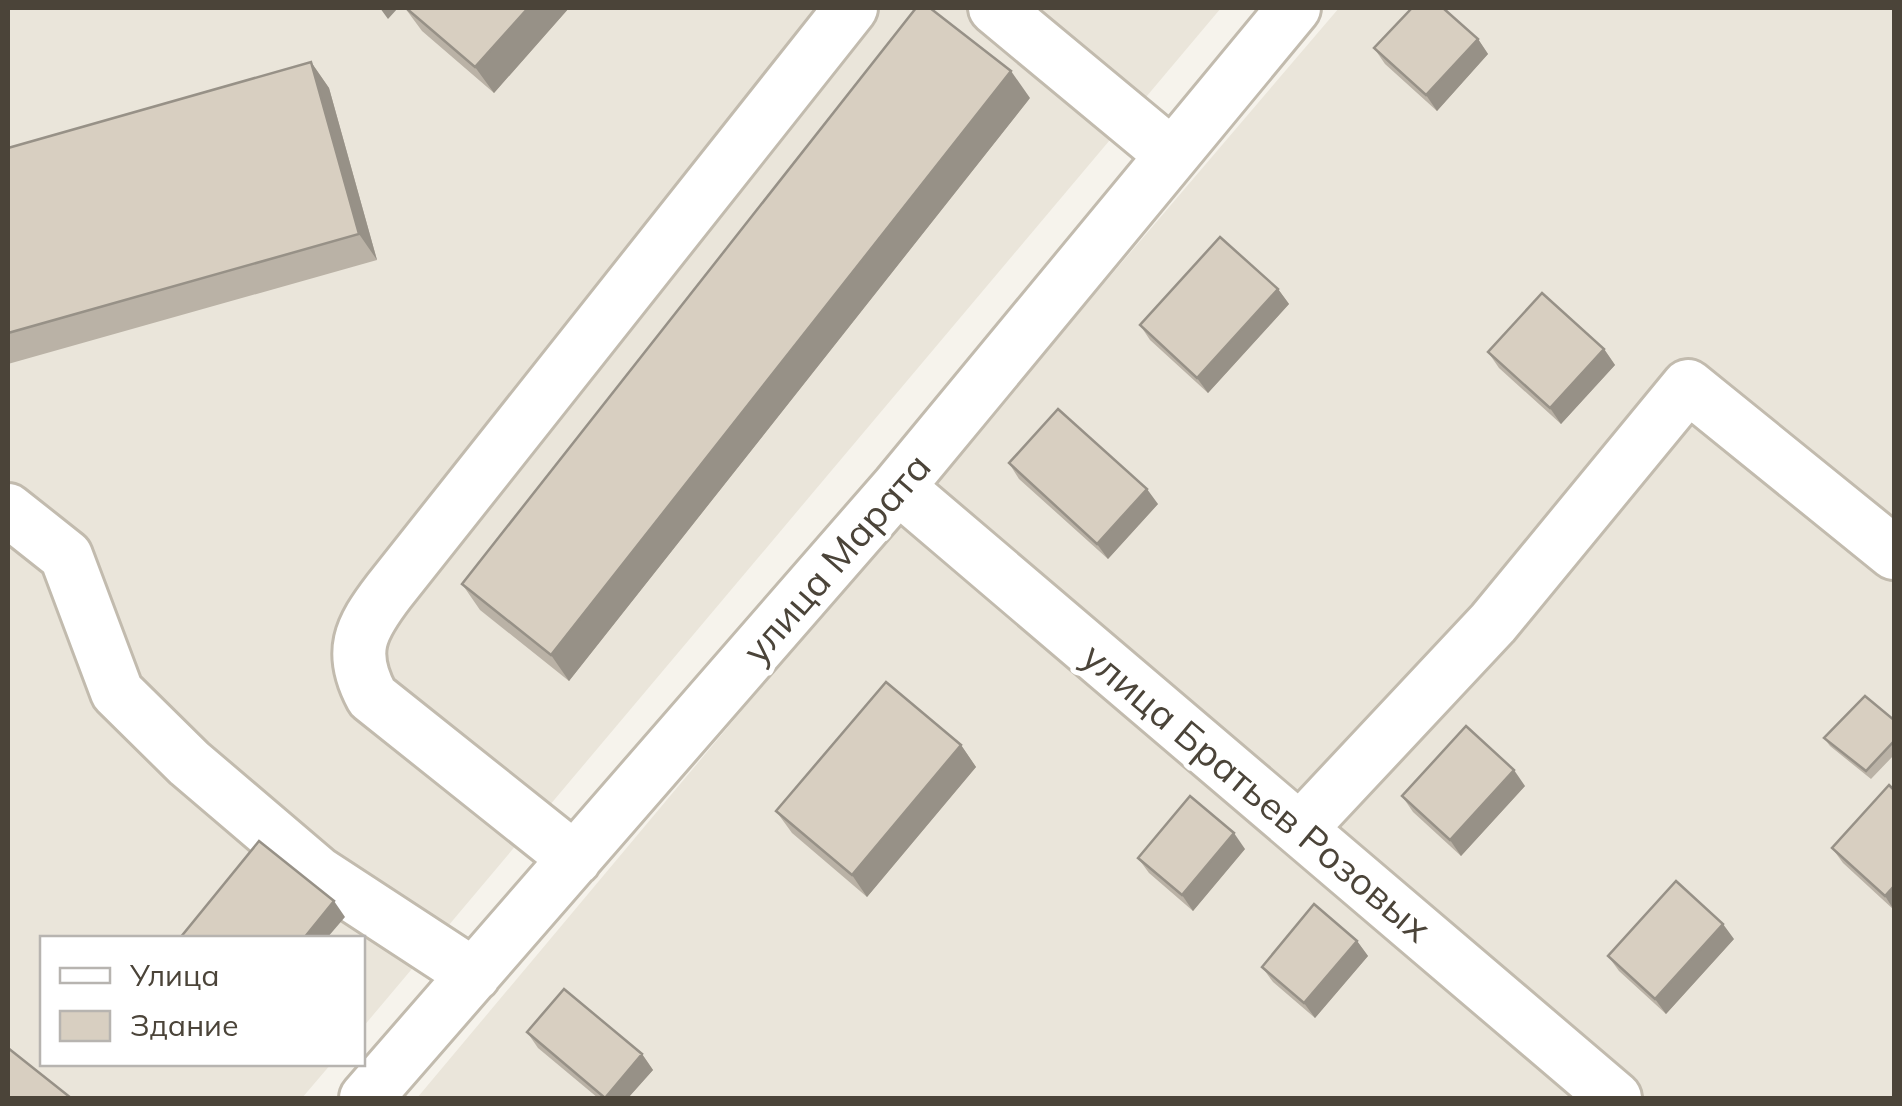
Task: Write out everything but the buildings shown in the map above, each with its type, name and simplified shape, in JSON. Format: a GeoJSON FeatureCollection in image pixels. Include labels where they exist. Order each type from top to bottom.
{"type":"FeatureCollection","features":[{"type":"Feature","properties":{"kind":"street"},"geometry":{"type":"LineString","coordinates":[[574,859],[372,698],[359,666],[363,628],[851,8]]}},
{"type":"Feature","properties":{"kind":"street"},"geometry":{"type":"LineString","coordinates":[[995,8],[1172,156]]}},
{"type":"Feature","properties":{"kind":"street","name":"улица Марата"},"geometry":{"type":"LineString","coordinates":[[366,1098],[898,486],[1294,8]]}},
{"type":"Feature","properties":{"kind":"street"},"geometry":{"type":"LineString","coordinates":[[1300,829],[1493,624],[1688,386],[1894,553]]}},
{"type":"Feature","properties":{"kind":"street","name":"улица Братьев Розовых"},"geometry":{"type":"LineString","coordinates":[[898,486],[1615,1098]]}},
{"type":"Feature","properties":{"kind":"street"},"geometry":{"type":"LineString","coordinates":[[8,510],[66,556],[117,692],[188,764],[318,873],[474,975]]}},
{"type":"Feature","properties":{"kind":"shaded area"},"geometry":{"type":"Polygon","coordinates":[[[8,8],[1221,8],[365,1025],[365,936],[40,936],[40,1066],[329,1066],[302,1098],[8,1098],[8,8]]]}},
{"type":"Feature","properties":{"kind":"shaded area"},"geometry":{"type":"Polygon","coordinates":[[[1339,8],[1894,8],[1894,1098],[417,1098],[867,561],[1339,8]]]}}]}
